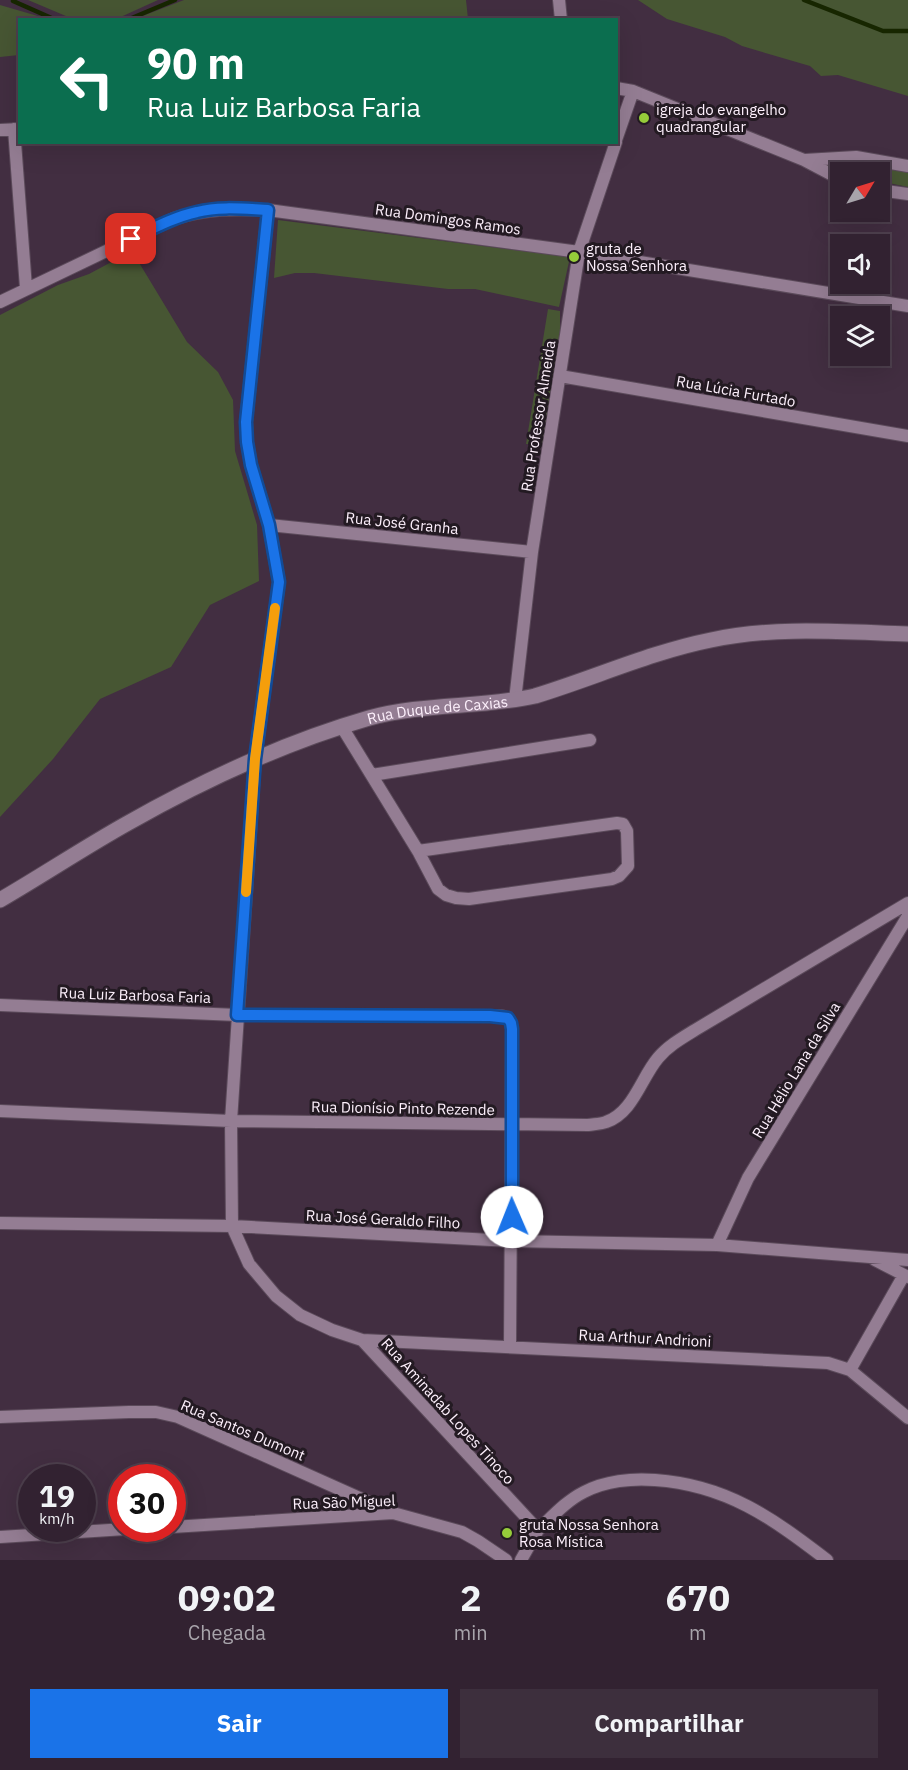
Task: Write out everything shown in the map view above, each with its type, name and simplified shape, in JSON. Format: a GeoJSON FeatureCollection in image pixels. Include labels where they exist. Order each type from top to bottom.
{"type":"FeatureCollection","features":[{"type":"Feature","properties":{"kind":"street"},"geometry":{"type":"LineString","coordinates":[[559,0],[561,18]]}},
{"type":"Feature","properties":{"kind":"street"},"geometry":{"type":"LineString","coordinates":[[618,88],[633,91],[804,160],[830,174]]}},
{"type":"Feature","properties":{"kind":"street","name":"Rua Professor Almeida"},"geometry":{"type":"LineString","coordinates":[[618,135],[633,91]]}},
{"type":"Feature","properties":{"kind":"street"},"geometry":{"type":"LineString","coordinates":[[0,130],[17,129],[26,288]]}},
{"type":"Feature","properties":{"kind":"street","name":"Rua Professor Almeida"},"geometry":{"type":"LineString","coordinates":[[515,700],[532,552],[579,252],[615,144]]}},
{"type":"Feature","properties":{"kind":"street"},"geometry":{"type":"LineString","coordinates":[[804,160],[856,157],[908,166]]}},
{"type":"Feature","properties":{"kind":"street"},"geometry":{"type":"LineString","coordinates":[[890,192],[908,194]]}},
{"type":"Feature","properties":{"kind":"street","name":"Rua Domingos Ramos"},"geometry":{"type":"LineString","coordinates":[[0,302],[181,217],[198,211],[222,208],[268,210],[579,252],[908,306]]}},
{"type":"Feature","properties":{"kind":"street","name":"Rua Aminadab Lopes Tinoco"},"geometry":{"type":"LineString","coordinates":[[268,210],[246,422],[251,465],[269,525],[279,582],[255,759],[231,1121],[231,1226],[249,1264],[276,1296],[300,1315],[332,1330],[362,1340],[538,1530]]}},
{"type":"Feature","properties":{"kind":"street","name":"Rua Lúcia Furtado"},"geometry":{"type":"LineString","coordinates":[[560,376],[908,436]]}},
{"type":"Feature","properties":{"kind":"street","name":"Rua José Granha"},"geometry":{"type":"LineString","coordinates":[[269,525],[532,552]]}},
{"type":"Feature","properties":{"kind":"street","name":"Rua Duque de Caxias"},"geometry":{"type":"LineString","coordinates":[[0,900],[127,823],[255,759],[342,727],[398,712],[515,700],[560,688],[679,648],[741,635],[795,632],[908,633]]}},
{"type":"Feature","properties":{"kind":"street"},"geometry":{"type":"LineString","coordinates":[[342,727],[418,851],[438,889],[446,895],[469,899],[619,876],[628,866],[627,831],[622,824],[617,823],[418,851]]}},
{"type":"Feature","properties":{"kind":"street"},"geometry":{"type":"LineString","coordinates":[[372,775],[590,740]]}},
{"type":"Feature","properties":{"kind":"street","name":"Rua Dionísio Pinto Rezende"},"geometry":{"type":"LineString","coordinates":[[0,1111],[231,1121],[588,1125],[606,1122],[620,1114],[630,1102],[650,1068],[670,1046],[908,903]]}},
{"type":"Feature","properties":{"kind":"street","name":"Rua Hélio Lana da Silva"},"geometry":{"type":"LineString","coordinates":[[717,1245],[748,1178],[908,916]]}},
{"type":"Feature","properties":{"kind":"street","name":"Rua Luiz Barbosa Faria"},"geometry":{"type":"LineString","coordinates":[[0,1005],[237,1015],[502,1016],[508,1018],[512,1029],[511,1124]]}},
{"type":"Feature","properties":{"kind":"street"},"geometry":{"type":"LineString","coordinates":[[510,1346],[511,1124]]}},
{"type":"Feature","properties":{"kind":"street","name":"Rua José Geraldo Filho"},"geometry":{"type":"LineString","coordinates":[[0,1223],[231,1226],[512,1241],[717,1245],[908,1260]]}},
{"type":"Feature","properties":{"kind":"street"},"geometry":{"type":"LineString","coordinates":[[850,1370],[906,1276],[871,1258]]}},
{"type":"Feature","properties":{"kind":"street","name":"Rua Arthur Andrioni"},"geometry":{"type":"LineString","coordinates":[[362,1340],[801,1361],[839,1365],[850,1370],[908,1418]]}},
{"type":"Feature","properties":{"kind":"street","name":"Rua Santos Dumont"},"geometry":{"type":"LineString","coordinates":[[0,1417],[156,1412],[178,1417],[393,1513]]}},
{"type":"Feature","properties":{"kind":"street"},"geometry":{"type":"LineString","coordinates":[[521,1560],[538,1530],[584,1492],[610,1483],[640,1479],[703,1486],[730,1497],[787,1530],[827,1560]]}},
{"type":"Feature","properties":{"kind":"street","name":"Rua São Miguel"},"geometry":{"type":"LineString","coordinates":[[186,1526],[393,1513],[462,1532],[506,1560]]}},
{"type":"Feature","properties":{"kind":"street"},"geometry":{"type":"LineString","coordinates":[[0,1537],[108,1530]]}},
{"type":"Feature","properties":{"kind":"green space"},"geometry":{"type":"Polygon","coordinates":[[[28,0],[158,0],[118,18],[71,18],[28,0]]]}},
{"type":"Feature","properties":{"kind":"green space"},"geometry":{"type":"Polygon","coordinates":[[[184,0],[466,0],[468,18],[354,18],[350,16],[345,18],[138,18],[184,0]]]}},
{"type":"Feature","properties":{"kind":"green space"},"geometry":{"type":"Polygon","coordinates":[[[638,0],[908,0],[908,96],[838,75],[821,76],[810,66],[742,46],[725,37],[667,19],[638,0]]]}},
{"type":"Feature","properties":{"kind":"green space"},"geometry":{"type":"Polygon","coordinates":[[[0,5],[45,18],[18,18],[18,55],[0,57],[0,5]]]}},
{"type":"Feature","properties":{"kind":"green space"},"geometry":{"type":"Polygon","coordinates":[[[816,161],[864,162],[830,162],[830,167],[816,161]]]}},
{"type":"Feature","properties":{"kind":"green space"},"geometry":{"type":"Polygon","coordinates":[[[890,166],[908,169],[908,187],[890,183],[890,166]]]}},
{"type":"Feature","properties":{"kind":"green space"},"geometry":{"type":"Polygon","coordinates":[[[278,220],[570,257],[559,307],[475,289],[448,289],[314,273],[295,273],[274,278],[278,220]]]}},
{"type":"Feature","properties":{"kind":"green space"},"geometry":{"type":"Polygon","coordinates":[[[132,251],[187,342],[218,372],[233,400],[235,451],[257,525],[259,581],[210,605],[171,667],[100,699],[53,759],[0,817],[0,315],[58,285],[89,274],[132,251]]]}},
{"type":"Feature","properties":{"kind":"green space"},"geometry":{"type":"Polygon","coordinates":[[[548,309],[560,311],[560,339],[544,445],[526,444],[548,309]]]}},
{"type":"Feature","properties":{"kind":"waterway"},"geometry":{"type":"LineString","coordinates":[[132,18],[175,0]]}},
{"type":"Feature","properties":{"kind":"waterway"},"geometry":{"type":"LineString","coordinates":[[804,0],[883,31],[908,31]]}},
{"type":"Feature","properties":{"kind":"waterway"},"geometry":{"type":"LineString","coordinates":[[13,1],[51,18]]}},
{"type":"Feature","properties":{"kind":"slow traffic"},"geometry":{"type":"LineString","coordinates":[[246,892],[255,759],[275,608]]}},
{"type":"Feature","properties":{"kind":"place","name":"igreja do evangelho quadrangular"},"geometry":{"type":"Point","coordinates":[644,118]}},
{"type":"Feature","properties":{"kind":"place","name":"gruta de Nossa Senhora"},"geometry":{"type":"Point","coordinates":[574,257]}},
{"type":"Feature","properties":{"kind":"place","name":"gruta Nossa Senhora Rosa Mística"},"geometry":{"type":"Point","coordinates":[507,1533]}},
{"type":"Feature","properties":{"kind":"route"},"geometry":{"type":"LineString","coordinates":[[131,239],[173,219],[198,211],[222,208],[268,210],[246,422],[251,465],[269,525],[279,582],[255,759],[237,1015],[502,1016],[508,1018],[512,1029],[512,1217]]}}]}
